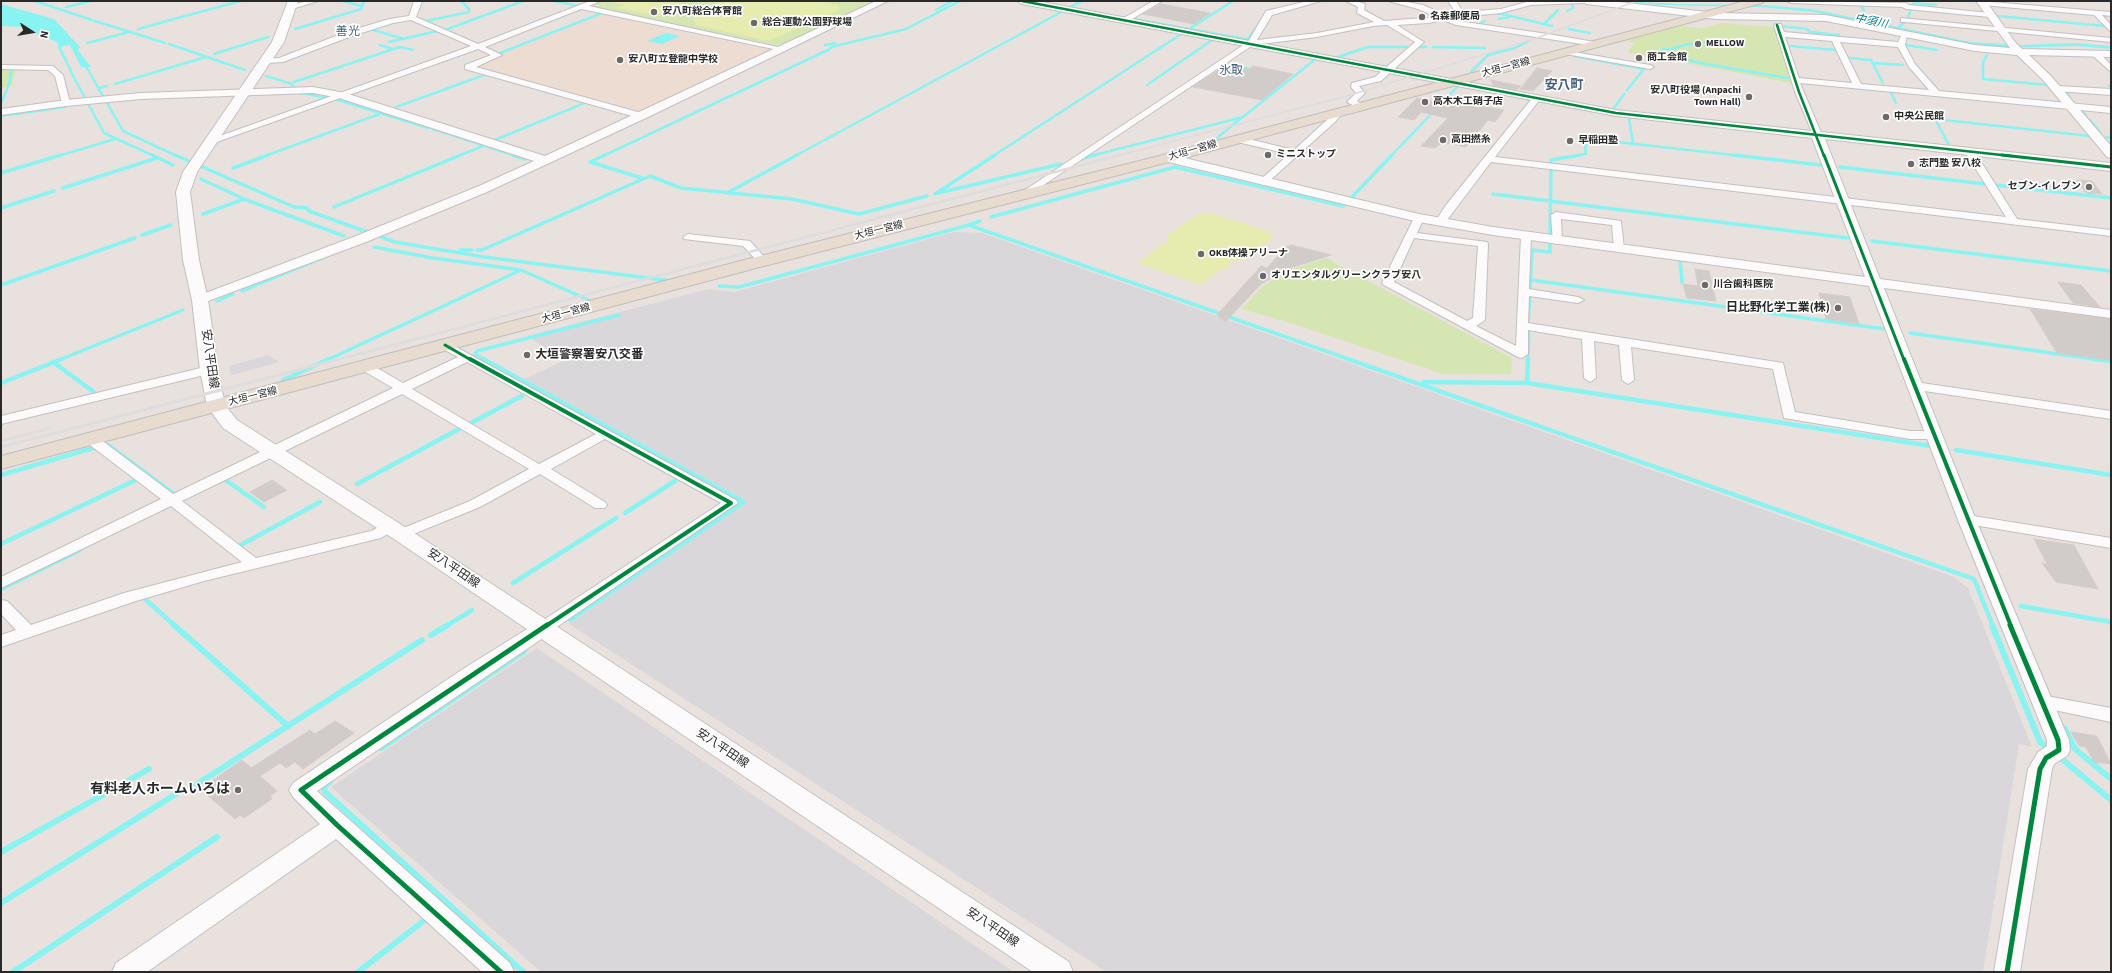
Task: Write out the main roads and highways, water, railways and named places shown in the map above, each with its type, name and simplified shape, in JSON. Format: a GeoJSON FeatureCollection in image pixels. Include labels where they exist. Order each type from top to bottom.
{"type":"FeatureCollection","features":[{"type":"Feature","properties":{"kind":"main road","name":"大垣一宮線"},"geometry":{"type":"LineString","coordinates":[[1,463],[445,346],[763,260],[1168,158],[1756,2]]}},
{"type":"Feature","properties":{"kind":"main road","name":"安八平田線"},"geometry":{"type":"LineString","coordinates":[[293,4],[278,42],[195,164],[184,188],[184,207],[191,260],[200,300],[209,370],[216,406],[230,424],[274,451],[302,471],[395,531],[1058,972]]}},
{"type":"Feature","properties":{"kind":"water","name":"中須川"},"geometry":{"type":"Polygon","coordinates":[[[1621,1],[1681,4],[1764,5],[1812,9],[1970,42],[2022,45],[2075,43],[2111,46],[2111,49],[2078,46],[2000,48],[1963,43],[1814,12],[1758,7],[1660,5],[1621,1]]]}},
{"type":"Feature","properties":{"kind":"water"},"geometry":{"type":"Polygon","coordinates":[[[1,4],[54,19],[80,47],[78,50],[91,67],[81,67],[70,45],[59,47],[57,42],[21,27],[1,26],[1,4]]]}},
{"type":"Feature","properties":{"kind":"water"},"geometry":{"type":"Polygon","coordinates":[[[666,33],[680,36],[662,44],[647,41],[666,33]]]}},
{"type":"Feature","properties":{"kind":"waterway"},"geometry":{"type":"LineString","coordinates":[[35,1],[92,20]]}},
{"type":"Feature","properties":{"kind":"waterway"},"geometry":{"type":"LineString","coordinates":[[66,7],[91,1]]}},
{"type":"Feature","properties":{"kind":"waterway"},"geometry":{"type":"LineString","coordinates":[[138,29],[240,1]]}},
{"type":"Feature","properties":{"kind":"waterway"},"geometry":{"type":"LineString","coordinates":[[343,1],[362,6]]}},
{"type":"Feature","properties":{"kind":"waterway"},"geometry":{"type":"LineString","coordinates":[[295,29],[361,9],[364,1]]}},
{"type":"Feature","properties":{"kind":"waterway"},"geometry":{"type":"LineString","coordinates":[[426,21],[469,12],[469,9],[461,1]]}},
{"type":"Feature","properties":{"kind":"waterway"},"geometry":{"type":"LineString","coordinates":[[445,30],[523,1]]}},
{"type":"Feature","properties":{"kind":"waterway"},"geometry":{"type":"LineString","coordinates":[[554,1],[579,6]]}},
{"type":"Feature","properties":{"kind":"waterway"},"geometry":{"type":"LineString","coordinates":[[936,10],[952,1]]}},
{"type":"Feature","properties":{"kind":"waterway"},"geometry":{"type":"LineString","coordinates":[[831,47],[906,29],[960,1]]}},
{"type":"Feature","properties":{"kind":"waterway"},"geometry":{"type":"LineString","coordinates":[[1070,7],[1082,1]]}},
{"type":"Feature","properties":{"kind":"waterway"},"geometry":{"type":"LineString","coordinates":[[1189,29],[1233,1]]}},
{"type":"Feature","properties":{"kind":"waterway"},"geometry":{"type":"LineString","coordinates":[[1912,6],[1914,3],[1936,5]]}},
{"type":"Feature","properties":{"kind":"waterway"},"geometry":{"type":"LineString","coordinates":[[1567,11],[1573,8],[1572,4]]}},
{"type":"Feature","properties":{"kind":"waterway","name":"中須川"},"geometry":{"type":"LineString","coordinates":[[1866,5],[1861,5],[1869,22]]}},
{"type":"Feature","properties":{"kind":"waterway"},"geometry":{"type":"LineString","coordinates":[[1908,19],[1911,8]]}},
{"type":"Feature","properties":{"kind":"waterway"},"geometry":{"type":"LineString","coordinates":[[795,156],[1065,10]]}},
{"type":"Feature","properties":{"kind":"waterway"},"geometry":{"type":"LineString","coordinates":[[1544,24],[1558,10]]}},
{"type":"Feature","properties":{"kind":"waterway"},"geometry":{"type":"LineString","coordinates":[[500,53],[602,13]]}},
{"type":"Feature","properties":{"kind":"waterway"},"geometry":{"type":"LineString","coordinates":[[1498,13],[1552,26]]}},
{"type":"Feature","properties":{"kind":"waterway"},"geometry":{"type":"LineString","coordinates":[[1998,16],[2104,26]]}},
{"type":"Feature","properties":{"kind":"waterway"},"geometry":{"type":"LineString","coordinates":[[1499,19],[1509,17]]}},
{"type":"Feature","properties":{"kind":"waterway"},"geometry":{"type":"LineString","coordinates":[[1134,19],[1189,29]]}},
{"type":"Feature","properties":{"kind":"waterway"},"geometry":{"type":"LineString","coordinates":[[95,21],[130,32]]}},
{"type":"Feature","properties":{"kind":"waterway"},"geometry":{"type":"LineString","coordinates":[[1189,29],[1248,39],[1261,21]]}},
{"type":"Feature","properties":{"kind":"waterway"},"geometry":{"type":"LineString","coordinates":[[1477,25],[1485,21]]}},
{"type":"Feature","properties":{"kind":"waterway"},"geometry":{"type":"LineString","coordinates":[[1897,29],[1906,21]]}},
{"type":"Feature","properties":{"kind":"waterway"},"geometry":{"type":"LineString","coordinates":[[1781,26],[1807,29],[1810,32],[1839,35]]}},
{"type":"Feature","properties":{"kind":"waterway"},"geometry":{"type":"LineString","coordinates":[[370,29],[401,38]]}},
{"type":"Feature","properties":{"kind":"waterway"},"geometry":{"type":"LineString","coordinates":[[1569,29],[1590,33]]}},
{"type":"Feature","properties":{"kind":"waterway"},"geometry":{"type":"LineString","coordinates":[[389,42],[437,31]]}},
{"type":"Feature","properties":{"kind":"waterway"},"geometry":{"type":"LineString","coordinates":[[87,43],[130,32]]}},
{"type":"Feature","properties":{"kind":"waterway"},"geometry":{"type":"LineString","coordinates":[[130,32],[165,43]]}},
{"type":"Feature","properties":{"kind":"waterway"},"geometry":{"type":"LineString","coordinates":[[993,156],[1183,33]]}},
{"type":"Feature","properties":{"kind":"waterway"},"geometry":{"type":"LineString","coordinates":[[214,54],[268,37]]}},
{"type":"Feature","properties":{"kind":"waterway"},"geometry":{"type":"LineString","coordinates":[[1147,85],[1215,38]]}},
{"type":"Feature","properties":{"kind":"waterway"},"geometry":{"type":"LineString","coordinates":[[1471,72],[1488,55],[1515,48],[1529,41]]}},
{"type":"Feature","properties":{"kind":"waterway"},"geometry":{"type":"LineString","coordinates":[[63,43],[59,47],[71,71]]}},
{"type":"Feature","properties":{"kind":"waterway"},"geometry":{"type":"LineString","coordinates":[[825,45],[835,43]]}},
{"type":"Feature","properties":{"kind":"waterway"},"geometry":{"type":"LineString","coordinates":[[169,44],[245,70]]}},
{"type":"Feature","properties":{"kind":"waterway"},"geometry":{"type":"LineString","coordinates":[[1710,45],[1688,44],[1672,49],[1663,49],[1662,51],[1666,54],[1700,63],[1788,78]]}},
{"type":"Feature","properties":{"kind":"waterway"},"geometry":{"type":"LineString","coordinates":[[380,45],[393,49]]}},
{"type":"Feature","properties":{"kind":"waterway"},"geometry":{"type":"LineString","coordinates":[[1906,45],[1937,50]]}},
{"type":"Feature","properties":{"kind":"waterway"},"geometry":{"type":"LineString","coordinates":[[1789,46],[1838,50]]}},
{"type":"Feature","properties":{"kind":"waterway"},"geometry":{"type":"LineString","coordinates":[[294,82],[400,47],[413,50]]}},
{"type":"Feature","properties":{"kind":"waterway"},"geometry":{"type":"LineString","coordinates":[[1338,57],[1368,47],[1407,47]]}},
{"type":"Feature","properties":{"kind":"waterway"},"geometry":{"type":"LineString","coordinates":[[1418,47],[1426,47]]}},
{"type":"Feature","properties":{"kind":"waterway"},"geometry":{"type":"LineString","coordinates":[[1433,47],[1485,48]]}},
{"type":"Feature","properties":{"kind":"waterway"},"geometry":{"type":"LineString","coordinates":[[603,156],[830,49]]}},
{"type":"Feature","properties":{"kind":"waterway"},"geometry":{"type":"LineString","coordinates":[[1987,55],[1983,62],[1983,79],[2048,85],[2051,89]]}},
{"type":"Feature","properties":{"kind":"waterway"},"geometry":{"type":"LineString","coordinates":[[1574,56],[1644,69],[1627,90]]}},
{"type":"Feature","properties":{"kind":"waterway"},"geometry":{"type":"LineString","coordinates":[[115,84],[206,57]]}},
{"type":"Feature","properties":{"kind":"waterway"},"geometry":{"type":"LineString","coordinates":[[1091,156],[1243,117],[1318,57]]}},
{"type":"Feature","properties":{"kind":"waterway"},"geometry":{"type":"LineString","coordinates":[[1849,58],[1871,60],[1873,63]]}},
{"type":"Feature","properties":{"kind":"waterway"},"geometry":{"type":"LineString","coordinates":[[84,63],[123,131],[177,156]]}},
{"type":"Feature","properties":{"kind":"waterway"},"geometry":{"type":"LineString","coordinates":[[1873,63],[1903,65]]}},
{"type":"Feature","properties":{"kind":"waterway"},"geometry":{"type":"LineString","coordinates":[[1873,63],[1883,83]]}},
{"type":"Feature","properties":{"kind":"waterway"},"geometry":{"type":"LineString","coordinates":[[1225,64],[1255,70]]}},
{"type":"Feature","properties":{"kind":"waterway"},"geometry":{"type":"LineString","coordinates":[[8,87],[12,69]]}},
{"type":"Feature","properties":{"kind":"waterway"},"geometry":{"type":"LineString","coordinates":[[71,72],[104,133],[154,156]]}},
{"type":"Feature","properties":{"kind":"waterway"},"geometry":{"type":"LineString","coordinates":[[396,107],[487,74]]}},
{"type":"Feature","properties":{"kind":"waterway"},"geometry":{"type":"LineString","coordinates":[[266,76],[292,84],[293,86]]}},
{"type":"Feature","properties":{"kind":"waterway"},"geometry":{"type":"LineString","coordinates":[[2111,85],[2109,86],[2111,87]]}},
{"type":"Feature","properties":{"kind":"waterway"},"geometry":{"type":"LineString","coordinates":[[99,88],[107,86]]}},
{"type":"Feature","properties":{"kind":"waterway"},"geometry":{"type":"LineString","coordinates":[[1391,156],[1457,87]]}},
{"type":"Feature","properties":{"kind":"waterway"},"geometry":{"type":"LineString","coordinates":[[1,103],[7,89]]}},
{"type":"Feature","properties":{"kind":"waterway"},"geometry":{"type":"LineString","coordinates":[[1890,91],[1896,103]]}},
{"type":"Feature","properties":{"kind":"waterway"},"geometry":{"type":"LineString","coordinates":[[2065,91],[2069,96]]}},
{"type":"Feature","properties":{"kind":"waterway"},"geometry":{"type":"LineString","coordinates":[[294,92],[330,98]]}},
{"type":"Feature","properties":{"kind":"waterway"},"geometry":{"type":"LineString","coordinates":[[1614,108],[1624,94]]}},
{"type":"Feature","properties":{"kind":"waterway"},"geometry":{"type":"LineString","coordinates":[[335,99],[381,113]]}},
{"type":"Feature","properties":{"kind":"waterway"},"geometry":{"type":"LineString","coordinates":[[495,140],[587,102]]}},
{"type":"Feature","properties":{"kind":"waterway"},"geometry":{"type":"LineString","coordinates":[[1,116],[65,107]]}},
{"type":"Feature","properties":{"kind":"waterway"},"geometry":{"type":"LineString","coordinates":[[2083,112],[2086,116]]}},
{"type":"Feature","properties":{"kind":"waterway"},"geometry":{"type":"LineString","coordinates":[[265,156],[381,113]]}},
{"type":"Feature","properties":{"kind":"waterway"},"geometry":{"type":"LineString","coordinates":[[381,113],[428,128]]}},
{"type":"Feature","properties":{"kind":"waterway"},"geometry":{"type":"LineString","coordinates":[[1216,139],[1241,118]]}},
{"type":"Feature","properties":{"kind":"waterway"},"geometry":{"type":"LineString","coordinates":[[1629,118],[1633,144]]}},
{"type":"Feature","properties":{"kind":"waterway"},"geometry":{"type":"LineString","coordinates":[[1949,145],[1935,119],[2090,136]]}},
{"type":"Feature","properties":{"kind":"waterway"},"geometry":{"type":"LineString","coordinates":[[2090,120],[2100,132]]}},
{"type":"Feature","properties":{"kind":"waterway"},"geometry":{"type":"LineString","coordinates":[[433,129],[516,156]]}},
{"type":"Feature","properties":{"kind":"waterway"},"geometry":{"type":"LineString","coordinates":[[2106,137],[2111,138]]}},
{"type":"Feature","properties":{"kind":"waterway"},"geometry":{"type":"LineString","coordinates":[[58,156],[115,139]]}},
{"type":"Feature","properties":{"kind":"waterway"},"geometry":{"type":"LineString","coordinates":[[1580,155],[1586,154],[1585,147],[1590,139],[1633,144]]}},
{"type":"Feature","properties":{"kind":"waterway"},"geometry":{"type":"LineString","coordinates":[[1633,144],[1742,156]]}},
{"type":"Feature","properties":{"kind":"waterway"},"geometry":{"type":"LineString","coordinates":[[458,156],[483,146]]}},
{"type":"Feature","properties":{"kind":"waterway"},"geometry":{"type":"LineString","coordinates":[[1,173],[61,155]]}},
{"type":"Feature","properties":{"kind":"waterway"},"geometry":{"type":"LineString","coordinates":[[152,155],[173,165]]}},
{"type":"Feature","properties":{"kind":"waterway"},"geometry":{"type":"LineString","coordinates":[[175,155],[294,207],[307,208],[309,211],[395,242],[484,257],[672,281]]}},
{"type":"Feature","properties":{"kind":"waterway"},"geometry":{"type":"LineString","coordinates":[[233,168],[268,155]]}},
{"type":"Feature","properties":{"kind":"waterway"},"geometry":{"type":"LineString","coordinates":[[334,207],[461,155]]}},
{"type":"Feature","properties":{"kind":"waterway"},"geometry":{"type":"LineString","coordinates":[[605,155],[590,162],[642,178]]}},
{"type":"Feature","properties":{"kind":"waterway"},"geometry":{"type":"LineString","coordinates":[[728,193],[797,155]]}},
{"type":"Feature","properties":{"kind":"waterway"},"geometry":{"type":"LineString","coordinates":[[935,194],[995,155]]}},
{"type":"Feature","properties":{"kind":"waterway"},"geometry":{"type":"LineString","coordinates":[[1080,159],[1095,155]]}},
{"type":"Feature","properties":{"kind":"waterway"},"geometry":{"type":"LineString","coordinates":[[1351,198],[1392,155]]}},
{"type":"Feature","properties":{"kind":"waterway"},"geometry":{"type":"LineString","coordinates":[[1550,164],[1551,160],[1580,155]]}},
{"type":"Feature","properties":{"kind":"waterway"},"geometry":{"type":"LineString","coordinates":[[1574,156],[1580,155]]}},
{"type":"Feature","properties":{"kind":"waterway"},"geometry":{"type":"LineString","coordinates":[[1733,155],[1821,165]]}},
{"type":"Feature","properties":{"kind":"waterway"},"geometry":{"type":"LineString","coordinates":[[516,156],[525,159]]}},
{"type":"Feature","properties":{"kind":"waterway"},"geometry":{"type":"LineString","coordinates":[[63,188],[157,158]]}},
{"type":"Feature","properties":{"kind":"waterway"},"geometry":{"type":"LineString","coordinates":[[938,193],[1061,164]]}},
{"type":"Feature","properties":{"kind":"waterway"},"geometry":{"type":"LineString","coordinates":[[991,217],[1175,167],[1343,206],[1346,203]]}},
{"type":"Feature","properties":{"kind":"waterway"},"geometry":{"type":"LineString","coordinates":[[1840,167],[1985,184]]}},
{"type":"Feature","properties":{"kind":"waterway"},"geometry":{"type":"LineString","coordinates":[[1551,168],[1551,201]]}},
{"type":"Feature","properties":{"kind":"waterway"},"geometry":{"type":"LineString","coordinates":[[477,250],[482,250],[650,176],[681,188],[728,193]]}},
{"type":"Feature","properties":{"kind":"waterway"},"geometry":{"type":"LineString","coordinates":[[201,179],[244,199]]}},
{"type":"Feature","properties":{"kind":"waterway"},"geometry":{"type":"LineString","coordinates":[[1995,185],[2111,198]]}},
{"type":"Feature","properties":{"kind":"waterway"},"geometry":{"type":"LineString","coordinates":[[1,208],[54,191]]}},
{"type":"Feature","properties":{"kind":"waterway"},"geometry":{"type":"LineString","coordinates":[[728,193],[792,199],[859,214],[927,196]]}},
{"type":"Feature","properties":{"kind":"waterway"},"geometry":{"type":"LineString","coordinates":[[1493,194],[1551,201]]}},
{"type":"Feature","properties":{"kind":"waterway"},"geometry":{"type":"LineString","coordinates":[[203,214],[244,199]]}},
{"type":"Feature","properties":{"kind":"waterway"},"geometry":{"type":"LineString","coordinates":[[244,199],[344,236]]}},
{"type":"Feature","properties":{"kind":"waterway"},"geometry":{"type":"LineString","coordinates":[[1550,235],[1551,201]]}},
{"type":"Feature","properties":{"kind":"waterway"},"geometry":{"type":"LineString","coordinates":[[1551,201],[1848,238]]}},
{"type":"Feature","properties":{"kind":"waterway"},"geometry":{"type":"LineString","coordinates":[[969,225],[980,221]]}},
{"type":"Feature","properties":{"kind":"waterway"},"geometry":{"type":"LineString","coordinates":[[142,235],[171,225]]}},
{"type":"Feature","properties":{"kind":"waterway"},"geometry":{"type":"LineString","coordinates":[[719,286],[739,287],[969,225]]}},
{"type":"Feature","properties":{"kind":"waterway"},"geometry":{"type":"LineString","coordinates":[[969,225],[1351,360]]}},
{"type":"Feature","properties":{"kind":"waterway"},"geometry":{"type":"LineString","coordinates":[[1,285],[135,238]]}},
{"type":"Feature","properties":{"kind":"waterway"},"geometry":{"type":"LineString","coordinates":[[1872,241],[2111,271]]}},
{"type":"Feature","properties":{"kind":"waterway"},"geometry":{"type":"LineString","coordinates":[[1530,289],[1532,250],[1550,252],[1550,243]]}},
{"type":"Feature","properties":{"kind":"waterway"},"geometry":{"type":"LineString","coordinates":[[374,247],[433,258],[521,270]]}},
{"type":"Feature","properties":{"kind":"waterway"},"geometry":{"type":"LineString","coordinates":[[460,250],[472,250]]}},
{"type":"Feature","properties":{"kind":"waterway"},"geometry":{"type":"LineString","coordinates":[[242,291],[322,258]]}},
{"type":"Feature","properties":{"kind":"waterway"},"geometry":{"type":"LineString","coordinates":[[1680,260],[1682,282]]}},
{"type":"Feature","properties":{"kind":"waterway"},"geometry":{"type":"LineString","coordinates":[[327,360],[521,270]]}},
{"type":"Feature","properties":{"kind":"waterway"},"geometry":{"type":"LineString","coordinates":[[521,270],[591,301]]}},
{"type":"Feature","properties":{"kind":"waterway"},"geometry":{"type":"LineString","coordinates":[[1531,280],[1885,329]]}},
{"type":"Feature","properties":{"kind":"waterway"},"geometry":{"type":"LineString","coordinates":[[217,301],[233,294]]}},
{"type":"Feature","properties":{"kind":"waterway"},"geometry":{"type":"LineString","coordinates":[[1528,324],[1530,296]]}},
{"type":"Feature","properties":{"kind":"waterway"},"geometry":{"type":"LineString","coordinates":[[59,360],[183,310]]}},
{"type":"Feature","properties":{"kind":"waterway"},"geometry":{"type":"LineString","coordinates":[[485,360],[475,354],[477,351],[619,315]]}},
{"type":"Feature","properties":{"kind":"waterway"},"geometry":{"type":"LineString","coordinates":[[1528,360],[1529,329]]}},
{"type":"Feature","properties":{"kind":"waterway"},"geometry":{"type":"LineString","coordinates":[[1910,333],[2101,360]]}},
{"type":"Feature","properties":{"kind":"waterway"},"geometry":{"type":"LineString","coordinates":[[53,362],[62,359]]}},
{"type":"Feature","properties":{"kind":"waterway"},"geometry":{"type":"LineString","coordinates":[[283,380],[329,359]]}},
{"type":"Feature","properties":{"kind":"waterway"},"geometry":{"type":"LineString","coordinates":[[483,359],[744,502],[570,620]]}},
{"type":"Feature","properties":{"kind":"waterway"},"geometry":{"type":"LineString","coordinates":[[1348,359],[1974,579],[1993,626]]}},
{"type":"Feature","properties":{"kind":"waterway"},"geometry":{"type":"LineString","coordinates":[[1527,383],[1528,359]]}},
{"type":"Feature","properties":{"kind":"waterway"},"geometry":{"type":"LineString","coordinates":[[2094,359],[2111,361]]}},
{"type":"Feature","properties":{"kind":"waterway"},"geometry":{"type":"LineString","coordinates":[[1,383],[53,362]]}},
{"type":"Feature","properties":{"kind":"waterway"},"geometry":{"type":"LineString","coordinates":[[53,362],[94,392]]}},
{"type":"Feature","properties":{"kind":"waterway"},"geometry":{"type":"LineString","coordinates":[[1424,382],[1527,383]]}},
{"type":"Feature","properties":{"kind":"waterway"},"geometry":{"type":"LineString","coordinates":[[1527,383],[1931,446]]}},
{"type":"Feature","properties":{"kind":"waterway"},"geometry":{"type":"LineString","coordinates":[[469,424],[522,396]]}},
{"type":"Feature","properties":{"kind":"waterway"},"geometry":{"type":"LineString","coordinates":[[357,484],[459,429]]}},
{"type":"Feature","properties":{"kind":"waterway"},"geometry":{"type":"LineString","coordinates":[[108,445],[174,494]]}},
{"type":"Feature","properties":{"kind":"waterway"},"geometry":{"type":"LineString","coordinates":[[1,475],[93,448]]}},
{"type":"Feature","properties":{"kind":"waterway"},"geometry":{"type":"LineString","coordinates":[[1956,450],[2111,475]]}},
{"type":"Feature","properties":{"kind":"waterway"},"geometry":{"type":"LineString","coordinates":[[221,481],[224,479],[264,507]]}},
{"type":"Feature","properties":{"kind":"waterway"},"geometry":{"type":"LineString","coordinates":[[1,544],[136,480]]}},
{"type":"Feature","properties":{"kind":"waterway"},"geometry":{"type":"LineString","coordinates":[[625,513],[675,481]]}},
{"type":"Feature","properties":{"kind":"waterway"},"geometry":{"type":"LineString","coordinates":[[239,546],[320,502]]}},
{"type":"Feature","properties":{"kind":"waterway"},"geometry":{"type":"LineString","coordinates":[[513,583],[616,518]]}},
{"type":"Feature","properties":{"kind":"waterway"},"geometry":{"type":"LineString","coordinates":[[1,589],[80,550]]}},
{"type":"Feature","properties":{"kind":"waterway"},"geometry":{"type":"LineString","coordinates":[[144,598],[175,626]]}},
{"type":"Feature","properties":{"kind":"waterway"},"geometry":{"type":"LineString","coordinates":[[2021,606],[2111,622]]}},
{"type":"Feature","properties":{"kind":"waterway"},"geometry":{"type":"LineString","coordinates":[[446,626],[472,610]]}},
{"type":"Feature","properties":{"kind":"waterway"},"geometry":{"type":"LineString","coordinates":[[174,625],[288,726]]}},
{"type":"Feature","properties":{"kind":"waterway"},"geometry":{"type":"LineString","coordinates":[[431,635],[448,625]]}},
{"type":"Feature","properties":{"kind":"waterway"},"geometry":{"type":"LineString","coordinates":[[1992,625],[2040,742],[2050,749]]}},
{"type":"Feature","properties":{"kind":"waterway"},"geometry":{"type":"LineString","coordinates":[[288,726],[422,640]]}},
{"type":"Feature","properties":{"kind":"waterway"},"geometry":{"type":"LineString","coordinates":[[381,748],[524,651]]}},
{"type":"Feature","properties":{"kind":"waterway"},"geometry":{"type":"LineString","coordinates":[[191,788],[288,726]]}},
{"type":"Feature","properties":{"kind":"waterway"},"geometry":{"type":"LineString","coordinates":[[2065,729],[2075,749],[2111,779]]}},
{"type":"Feature","properties":{"kind":"waterway"},"geometry":{"type":"LineString","coordinates":[[2057,755],[2111,800]]}},
{"type":"Feature","properties":{"kind":"waterway"},"geometry":{"type":"LineString","coordinates":[[1,852],[149,769]]}},
{"type":"Feature","properties":{"kind":"waterway"},"geometry":{"type":"LineString","coordinates":[[330,782],[325,785],[324,791],[523,972]]}},
{"type":"Feature","properties":{"kind":"waterway"},"geometry":{"type":"LineString","coordinates":[[1,903],[176,794]]}},
{"type":"Feature","properties":{"kind":"waterway"},"geometry":{"type":"LineString","coordinates":[[13,972],[217,837]]}},
{"type":"Feature","properties":{"kind":"waterway"},"geometry":{"type":"LineString","coordinates":[[358,972],[426,919]]}},
{"type":"Feature","properties":{"kind":"railway"},"geometry":{"type":"LineString","coordinates":[[1116,156],[1347,96],[1531,40],[1637,1]]}},
{"type":"Feature","properties":{"kind":"railway"},"geometry":{"type":"LineString","coordinates":[[336,360],[1120,155]]}},
{"type":"Feature","properties":{"kind":"railway"},"geometry":{"type":"LineString","coordinates":[[1,447],[340,359]]}},
{"type":"Feature","properties":{"kind":"railway"},"geometry":{"type":"LineString","coordinates":[[1,441],[51,428]]}},
{"type":"Feature","properties":{"kind":"place","name":"安八町総合体育館"},"geometry":{"type":"Point","coordinates":[654,12]}},
{"type":"Feature","properties":{"kind":"place","name":"名森郵便局"},"geometry":{"type":"Point","coordinates":[1422,17]}},
{"type":"Feature","properties":{"kind":"place","name":"総合運動公園野球場"},"geometry":{"type":"Point","coordinates":[754,23]}},
{"type":"Feature","properties":{"kind":"place","name":"MELLOW"},"geometry":{"type":"Point","coordinates":[1698,44]}},
{"type":"Feature","properties":{"kind":"place","name":"商工会館"},"geometry":{"type":"Point","coordinates":[1639,58]}},
{"type":"Feature","properties":{"kind":"place","name":"安八町立登龍中学校"},"geometry":{"type":"Point","coordinates":[620,60]}},
{"type":"Feature","properties":{"kind":"place","name":"安八町役場 (Anpachi Town Hall)"},"geometry":{"type":"Point","coordinates":[1749,97]}},
{"type":"Feature","properties":{"kind":"place","name":"高木木工硝子店"},"geometry":{"type":"Point","coordinates":[1425,102]}},
{"type":"Feature","properties":{"kind":"place","name":"中央公民館"},"geometry":{"type":"Point","coordinates":[1886,117]}},
{"type":"Feature","properties":{"kind":"place","name":"高田撚糸"},"geometry":{"type":"Point","coordinates":[1443,140]}},
{"type":"Feature","properties":{"kind":"place","name":"早稲田塾"},"geometry":{"type":"Point","coordinates":[1570,141]}},
{"type":"Feature","properties":{"kind":"place","name":"ミニストップ"},"geometry":{"type":"Point","coordinates":[1268,155]}},
{"type":"Feature","properties":{"kind":"place","name":"志門塾 安八校"},"geometry":{"type":"Point","coordinates":[1911,164]}},
{"type":"Feature","properties":{"kind":"place","name":"セブン-イレブン"},"geometry":{"type":"Point","coordinates":[2089,187]}},
{"type":"Feature","properties":{"kind":"place","name":"OKB体操アリーナ"},"geometry":{"type":"Point","coordinates":[1201,254]}},
{"type":"Feature","properties":{"kind":"place","name":"オリエンタルグリーンクラブ安八"},"geometry":{"type":"Point","coordinates":[1263,276]}},
{"type":"Feature","properties":{"kind":"place","name":"川合歯科医院"},"geometry":{"type":"Point","coordinates":[1705,285]}},
{"type":"Feature","properties":{"kind":"place","name":"日比野化学工業(株)"},"geometry":{"type":"Point","coordinates":[1838,308]}},
{"type":"Feature","properties":{"kind":"place","name":"大垣警察署安八交番"},"geometry":{"type":"Point","coordinates":[527,355]}},
{"type":"Feature","properties":{"kind":"place","name":"有料老人ホームいろは"},"geometry":{"type":"Point","coordinates":[238,790]}},
{"type":"Feature","properties":{"kind":"district","name":"善光"},"geometry":{"type":"Point","coordinates":[348,32]}},
{"type":"Feature","properties":{"kind":"district","name":"氷取"},"geometry":{"type":"Point","coordinates":[1231,71]}},
{"type":"Feature","properties":{"kind":"district","name":"安八町"},"geometry":{"type":"Point","coordinates":[1564,86]}}]}
